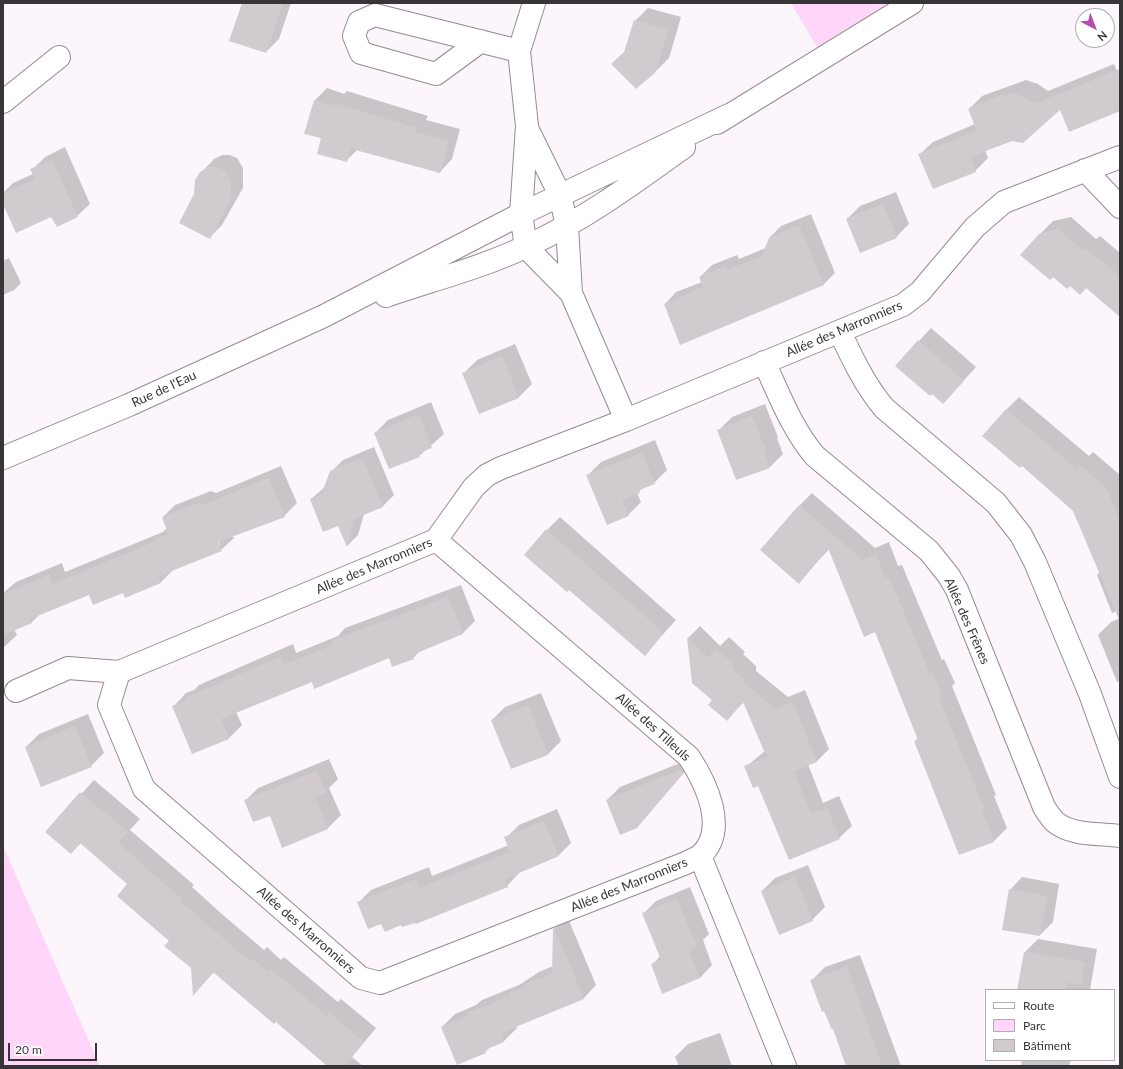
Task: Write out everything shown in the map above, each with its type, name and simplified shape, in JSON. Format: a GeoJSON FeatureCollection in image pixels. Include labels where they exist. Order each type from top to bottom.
{"type":"FeatureCollection","features":[{"type":"Feature","properties":{"kind":"street"},"geometry":{"type":"LineString","coordinates":[[534,3],[519,51],[527,126],[521,214],[526,247],[571,293]]}},
{"type":"Feature","properties":{"kind":"street"},"geometry":{"type":"LineString","coordinates":[[324,316],[464,270],[526,247],[567,226],[606,203],[729,115],[912,3]]}},
{"type":"Feature","properties":{"kind":"street"},"geometry":{"type":"LineString","coordinates":[[481,42],[436,74],[361,53],[354,36],[359,22],[375,15],[519,51]]}},
{"type":"Feature","properties":{"kind":"street"},"geometry":{"type":"LineString","coordinates":[[3,102],[59,56]]}},
{"type":"Feature","properties":{"kind":"street"},"geometry":{"type":"LineString","coordinates":[[324,316],[521,214],[729,115]]}},
{"type":"Feature","properties":{"kind":"street"},"geometry":{"type":"LineString","coordinates":[[527,126],[560,195],[567,226],[571,293],[626,420]]}},
{"type":"Feature","properties":{"kind":"street","name":"Allée des Marronniers"},"geometry":{"type":"LineString","coordinates":[[16,690],[68,668],[119,672],[436,540],[474,487],[487,475],[501,468],[626,420],[903,305],[920,292],[975,226],[1004,202],[1120,157]]}},
{"type":"Feature","properties":{"kind":"street"},"geometry":{"type":"LineString","coordinates":[[1085,170],[1120,207]]}},
{"type":"Feature","properties":{"kind":"street","name":"Rue de l'Eau"},"geometry":{"type":"LineString","coordinates":[[3,458],[129,405],[324,316]]}},
{"type":"Feature","properties":{"kind":"street"},"geometry":{"type":"LineString","coordinates":[[840,332],[869,389],[884,408],[996,503],[1021,535],[1035,562],[1090,694],[1120,777]]}},
{"type":"Feature","properties":{"kind":"street","name":"Allée des Frênes"},"geometry":{"type":"LineString","coordinates":[[764,362],[804,444],[815,456],[929,551],[949,576],[957,590],[1044,807],[1050,817],[1063,827],[1075,831],[1120,836]]}},
{"type":"Feature","properties":{"kind":"street","name":"Allée des Tilleuls"},"geometry":{"type":"LineString","coordinates":[[436,540],[689,757],[700,774],[715,821],[714,836],[708,848],[700,856]]}},
{"type":"Feature","properties":{"kind":"street","name":"Allée des Marronniers"},"geometry":{"type":"LineString","coordinates":[[119,672],[108,705],[144,789],[362,978],[380,983],[679,866],[700,856]]}},
{"type":"Feature","properties":{"kind":"street"},"geometry":{"type":"LineString","coordinates":[[700,856],[785,1066]]}},
{"type":"Feature","properties":{"kind":"green space"},"geometry":{"type":"Polygon","coordinates":[[[791,3],[889,3],[821,54],[791,3]]]}},
{"type":"Feature","properties":{"kind":"green space"},"geometry":{"type":"Polygon","coordinates":[[[3,846],[100,1066],[3,1066],[3,846]]]}},
{"type":"Feature","properties":{"kind":"building"},"geometry":{"type":"Polygon","coordinates":[[[242,3],[283,3],[266,53],[229,41],[242,3]]]}},
{"type":"Feature","properties":{"kind":"building"},"geometry":{"type":"Polygon","coordinates":[[[634,20],[668,30],[656,72],[636,89],[611,64],[624,52],[634,20]]]}},
{"type":"Feature","properties":{"kind":"building"},"geometry":{"type":"Polygon","coordinates":[[[1120,69],[1120,111],[1069,132],[1060,110],[1023,143],[1012,141],[970,157],[976,172],[933,189],[918,154],[977,131],[968,109],[1002,95],[1008,95],[1012,92],[1025,97],[1035,104],[1120,69]]]}},
{"type":"Feature","properties":{"kind":"building"},"geometry":{"type":"Polygon","coordinates":[[[314,100],[333,106],[334,103],[416,128],[415,132],[449,141],[440,173],[359,151],[351,147],[347,162],[317,154],[321,138],[304,134],[314,100]]]}},
{"type":"Feature","properties":{"kind":"building"},"geometry":{"type":"Polygon","coordinates":[[[52,160],[78,217],[57,227],[51,217],[16,233],[3,204],[3,194],[35,179],[30,169],[52,160]]]}},
{"type":"Feature","properties":{"kind":"building"},"geometry":{"type":"Polygon","coordinates":[[[208,167],[217,167],[225,171],[231,182],[230,201],[210,239],[179,223],[194,194],[195,180],[200,172],[208,167]]]}},
{"type":"Feature","properties":{"kind":"building"},"geometry":{"type":"Polygon","coordinates":[[[883,204],[897,238],[860,253],[846,219],[883,204]]]}},
{"type":"Feature","properties":{"kind":"building"},"geometry":{"type":"Polygon","coordinates":[[[799,225],[824,285],[680,345],[664,304],[703,287],[699,277],[725,266],[727,270],[762,256],[769,238],[799,225]]]}},
{"type":"Feature","properties":{"kind":"building"},"geometry":{"type":"Polygon","coordinates":[[[1058,229],[1083,251],[1086,248],[1120,277],[1120,317],[1086,288],[1080,295],[1070,286],[1067,289],[1053,277],[1050,280],[1020,255],[1039,234],[1058,229]]]}},
{"type":"Feature","properties":{"kind":"building"},"geometry":{"type":"Polygon","coordinates":[[[918,340],[964,381],[943,404],[932,394],[930,396],[895,366],[918,340]]]}},
{"type":"Feature","properties":{"kind":"building"},"geometry":{"type":"Polygon","coordinates":[[[502,356],[519,398],[479,414],[462,373],[502,356]]]}},
{"type":"Feature","properties":{"kind":"building"},"geometry":{"type":"Polygon","coordinates":[[[1006,409],[1076,469],[1079,464],[1106,487],[1120,522],[1120,622],[1073,511],[1022,466],[1020,468],[982,436],[1006,409]]]}},
{"type":"Feature","properties":{"kind":"building"},"geometry":{"type":"Polygon","coordinates":[[[419,414],[432,448],[418,453],[420,457],[389,469],[374,433],[419,414]]]}},
{"type":"Feature","properties":{"kind":"building"},"geometry":{"type":"Polygon","coordinates":[[[752,416],[766,450],[764,451],[770,468],[736,480],[717,430],[752,416]]]}},
{"type":"Feature","properties":{"kind":"building"},"geometry":{"type":"Polygon","coordinates":[[[642,453],[655,484],[639,490],[640,493],[622,500],[629,516],[607,525],[586,475],[642,453]]]}},
{"type":"Feature","properties":{"kind":"building"},"geometry":{"type":"Polygon","coordinates":[[[362,458],[383,507],[354,519],[347,547],[338,526],[323,532],[310,499],[324,493],[323,490],[330,471],[362,458]]]}},
{"type":"Feature","properties":{"kind":"building"},"geometry":{"type":"Polygon","coordinates":[[[269,478],[285,517],[218,542],[222,551],[159,576],[161,583],[125,598],[123,593],[93,605],[89,595],[30,619],[32,623],[3,635],[3,594],[49,575],[53,584],[154,542],[153,540],[168,534],[162,517],[198,503],[203,505],[269,478]]]}},
{"type":"Feature","properties":{"kind":"building"},"geometry":{"type":"Polygon","coordinates":[[[799,505],[862,560],[876,554],[885,578],[889,577],[929,672],[932,671],[942,697],[939,698],[984,808],[982,810],[994,842],[959,855],[914,741],[918,740],[875,632],[864,637],[828,548],[799,584],[760,550],[799,505]]]}},
{"type":"Feature","properties":{"kind":"building"},"geometry":{"type":"Polygon","coordinates":[[[546,529],[664,633],[645,656],[569,590],[567,592],[524,555],[546,529]]]}},
{"type":"Feature","properties":{"kind":"building"},"geometry":{"type":"Polygon","coordinates":[[[448,597],[463,634],[412,655],[414,659],[392,667],[389,658],[314,689],[312,682],[221,719],[229,739],[192,754],[172,706],[186,701],[185,698],[280,657],[283,665],[333,645],[331,641],[448,597]]]}},
{"type":"Feature","properties":{"kind":"building"},"geometry":{"type":"Polygon","coordinates":[[[687,638],[708,658],[716,649],[734,664],[731,667],[744,679],[745,683],[775,709],[793,702],[817,762],[794,771],[811,814],[827,808],[840,839],[789,860],[758,786],[753,788],[744,766],[769,756],[764,751],[743,702],[727,721],[708,705],[712,700],[692,683],[687,638]]]}},
{"type":"Feature","properties":{"kind":"building"},"geometry":{"type":"Polygon","coordinates":[[[528,705],[548,755],[511,769],[491,720],[528,705]]]}},
{"type":"Feature","properties":{"kind":"building"},"geometry":{"type":"Polygon","coordinates":[[[75,726],[92,767],[41,787],[25,747],[75,726]]]}},
{"type":"Feature","properties":{"kind":"building"},"geometry":{"type":"Polygon","coordinates":[[[682,769],[684,772],[637,828],[620,835],[606,800],[682,769]]]}},
{"type":"Feature","properties":{"kind":"building"},"geometry":{"type":"Polygon","coordinates":[[[317,771],[326,793],[315,797],[328,829],[282,848],[270,816],[253,822],[244,800],[317,771]]]}},
{"type":"Feature","properties":{"kind":"building"},"geometry":{"type":"Polygon","coordinates":[[[80,792],[128,832],[118,843],[182,899],[180,901],[251,962],[253,959],[268,972],[271,969],[328,1017],[328,1011],[364,1042],[344,1066],[327,1066],[276,1022],[274,1024],[213,972],[193,996],[191,968],[164,946],[169,941],[117,896],[127,884],[80,843],[71,854],[45,832],[80,792]]]}},
{"type":"Feature","properties":{"kind":"building"},"geometry":{"type":"Polygon","coordinates":[[[544,821],[559,856],[505,879],[508,887],[416,924],[402,927],[401,925],[385,932],[381,924],[368,929],[357,902],[416,879],[419,888],[510,852],[504,837],[544,821]]]}},
{"type":"Feature","properties":{"kind":"building"},"geometry":{"type":"Polygon","coordinates":[[[795,877],[813,921],[779,935],[761,891],[795,877]]]}},
{"type":"Feature","properties":{"kind":"building"},"geometry":{"type":"Polygon","coordinates":[[[1009,889],[1047,896],[1040,936],[1002,930],[1009,889]]]}},
{"type":"Feature","properties":{"kind":"building"},"geometry":{"type":"Polygon","coordinates":[[[677,899],[697,947],[689,951],[700,978],[662,994],[651,964],[661,960],[642,913],[677,899]]]}},
{"type":"Feature","properties":{"kind":"building"},"geometry":{"type":"Polygon","coordinates":[[[554,928],[584,999],[501,1033],[504,1042],[485,1050],[486,1053],[457,1065],[441,1027],[469,1015],[468,1013],[510,996],[509,993],[525,987],[525,984],[552,974],[554,928]]]}},
{"type":"Feature","properties":{"kind":"building"},"geometry":{"type":"Polygon","coordinates":[[[1024,952],[1085,962],[1081,985],[1068,982],[1066,989],[1017,989],[1024,952]]]}},
{"type":"Feature","properties":{"kind":"building"},"geometry":{"type":"Polygon","coordinates":[[[847,967],[882,1066],[846,1066],[833,1029],[832,1030],[824,1011],[822,1012],[810,980],[847,967]]]}}]}
